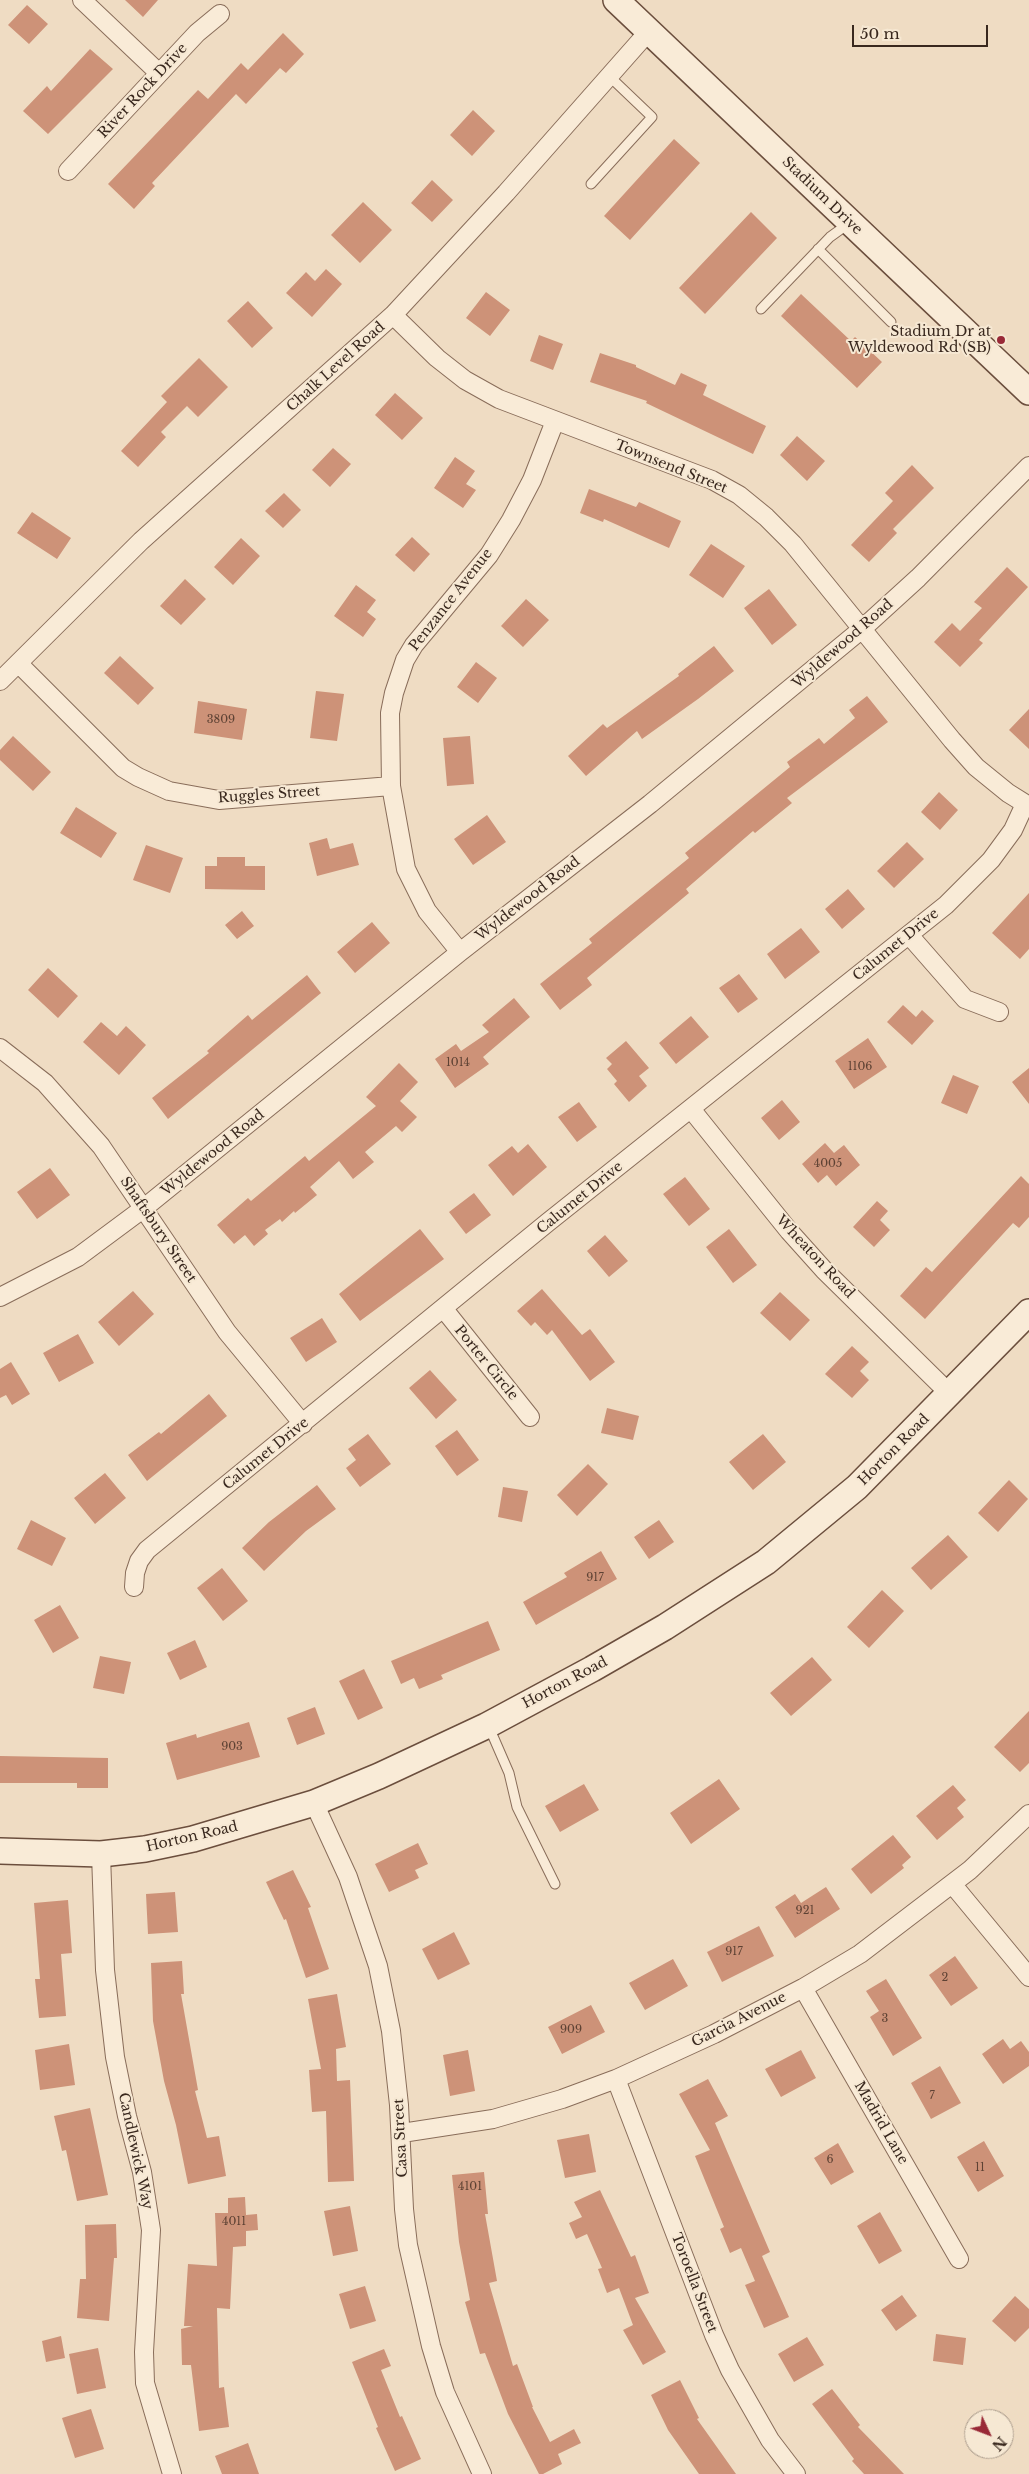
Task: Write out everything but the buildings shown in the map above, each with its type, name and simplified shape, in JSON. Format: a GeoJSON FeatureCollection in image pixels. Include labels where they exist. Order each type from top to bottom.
{"type":"FeatureCollection","features":[{"type":"Feature","properties":{"kind":"street"},"geometry":{"type":"LineString","coordinates":[[82,0],[159,73]]}},
{"type":"Feature","properties":{"kind":"street","name":"Stadium Drive"},"geometry":{"type":"LineString","coordinates":[[616,0],[1029,392]]}},
{"type":"Feature","properties":{"kind":"street","name":"River Rock Drive"},"geometry":{"type":"LineString","coordinates":[[68,171],[197,33],[220,14]]}},
{"type":"Feature","properties":{"kind":"street","name":"Chalk Level Road"},"geometry":{"type":"LineString","coordinates":[[0,680],[141,541],[392,315],[506,193],[608,75],[649,32]]}},
{"type":"Feature","properties":{"kind":"street","name":"Townsend Street"},"geometry":{"type":"LineString","coordinates":[[392,315],[437,358],[465,380],[498,399],[712,480],[739,495],[766,517],[793,544],[976,767],[1008,794],[1027,805]]}},
{"type":"Feature","properties":{"kind":"street","name":"Penzance Avenue"},"geometry":{"type":"LineString","coordinates":[[460,952],[427,911],[406,869],[390,786],[390,713],[394,693],[405,660],[427,628],[488,555],[511,520],[532,480],[554,421]]}},
{"type":"Feature","properties":{"kind":"street","name":"Wyldewood Road"},"geometry":{"type":"LineString","coordinates":[[0,1297],[78,1256],[144,1208],[460,952],[650,804],[862,629],[918,578],[1029,466]]}},
{"type":"Feature","properties":{"kind":"street","name":"Ruggles Street"},"geometry":{"type":"LineString","coordinates":[[18,663],[124,768],[138,777],[169,791],[219,800],[390,786]]}},
{"type":"Feature","properties":{"kind":"street","name":"Calumet Drive"},"geometry":{"type":"LineString","coordinates":[[134,1587],[134,1573],[139,1561],[147,1550],[443,1308],[946,905],[979,874],[1013,830],[1027,805]]}},
{"type":"Feature","properties":{"kind":"street"},"geometry":{"type":"LineString","coordinates":[[909,935],[965,999],[999,1012]]}},
{"type":"Feature","properties":{"kind":"street","name":"Shaftsbury Street"},"geometry":{"type":"LineString","coordinates":[[0,1048],[45,1083],[101,1146],[227,1332],[303,1424]]}},
{"type":"Feature","properties":{"kind":"street","name":"Wheaton Road"},"geometry":{"type":"LineString","coordinates":[[691,1109],[789,1231],[824,1270],[950,1394]]}},
{"type":"Feature","properties":{"kind":"street","name":"Porter Circle"},"geometry":{"type":"LineString","coordinates":[[443,1308],[530,1417]]}},
{"type":"Feature","properties":{"kind":"street","name":"Horton Road"},"geometry":{"type":"LineString","coordinates":[[0,1852],[101,1854],[145,1849],[193,1839],[314,1803],[379,1776],[488,1725],[649,1636],[766,1562],[857,1487],[1029,1312]]}},
{"type":"Feature","properties":{"kind":"street","name":"Casa Street"},"geometry":{"type":"LineString","coordinates":[[314,1803],[348,1877],[378,1966],[391,2031],[402,2133],[404,2209],[408,2245],[431,2346],[445,2392],[482,2474]]}},
{"type":"Feature","properties":{"kind":"street","name":"Garcia Avenue"},"geometry":{"type":"LineString","coordinates":[[402,2133],[493,2119],[562,2099],[616,2079],[714,2034],[803,1988],[860,1954],[953,1885],[1029,1814]]}},
{"type":"Feature","properties":{"kind":"street","name":"Candlewick Way"},"geometry":{"type":"LineString","coordinates":[[101,1854],[105,1970],[115,2056],[127,2116],[142,2172],[150,2230],[144,2343],[146,2383],[172,2474]]}},
{"type":"Feature","properties":{"kind":"street"},"geometry":{"type":"LineString","coordinates":[[953,1885],[1029,1977]]}},
{"type":"Feature","properties":{"kind":"street","name":"Madrid Lane"},"geometry":{"type":"LineString","coordinates":[[803,1988],[959,2259]]}},
{"type":"Feature","properties":{"kind":"street","name":"Toroella Street"},"geometry":{"type":"LineString","coordinates":[[616,2079],[714,2335],[730,2370],[766,2434],[796,2474]]}},
{"type":"Feature","properties":{"kind":"lane"},"geometry":{"type":"LineString","coordinates":[[591,184],[652,117],[608,75]]}},
{"type":"Feature","properties":{"kind":"lane"},"geometry":{"type":"LineString","coordinates":[[761,310],[830,236],[850,223]]}},
{"type":"Feature","properties":{"kind":"lane"},"geometry":{"type":"LineString","coordinates":[[818,249],[892,322]]}},
{"type":"Feature","properties":{"kind":"lane"},"geometry":{"type":"LineString","coordinates":[[488,1725],[509,1773],[517,1807],[555,1884]]}},
{"type":"Feature","properties":{"kind":"place","name":"Stadium Dr at Wyldewood Rd (SB)"},"geometry":{"type":"Point","coordinates":[1001,340]}}]}
